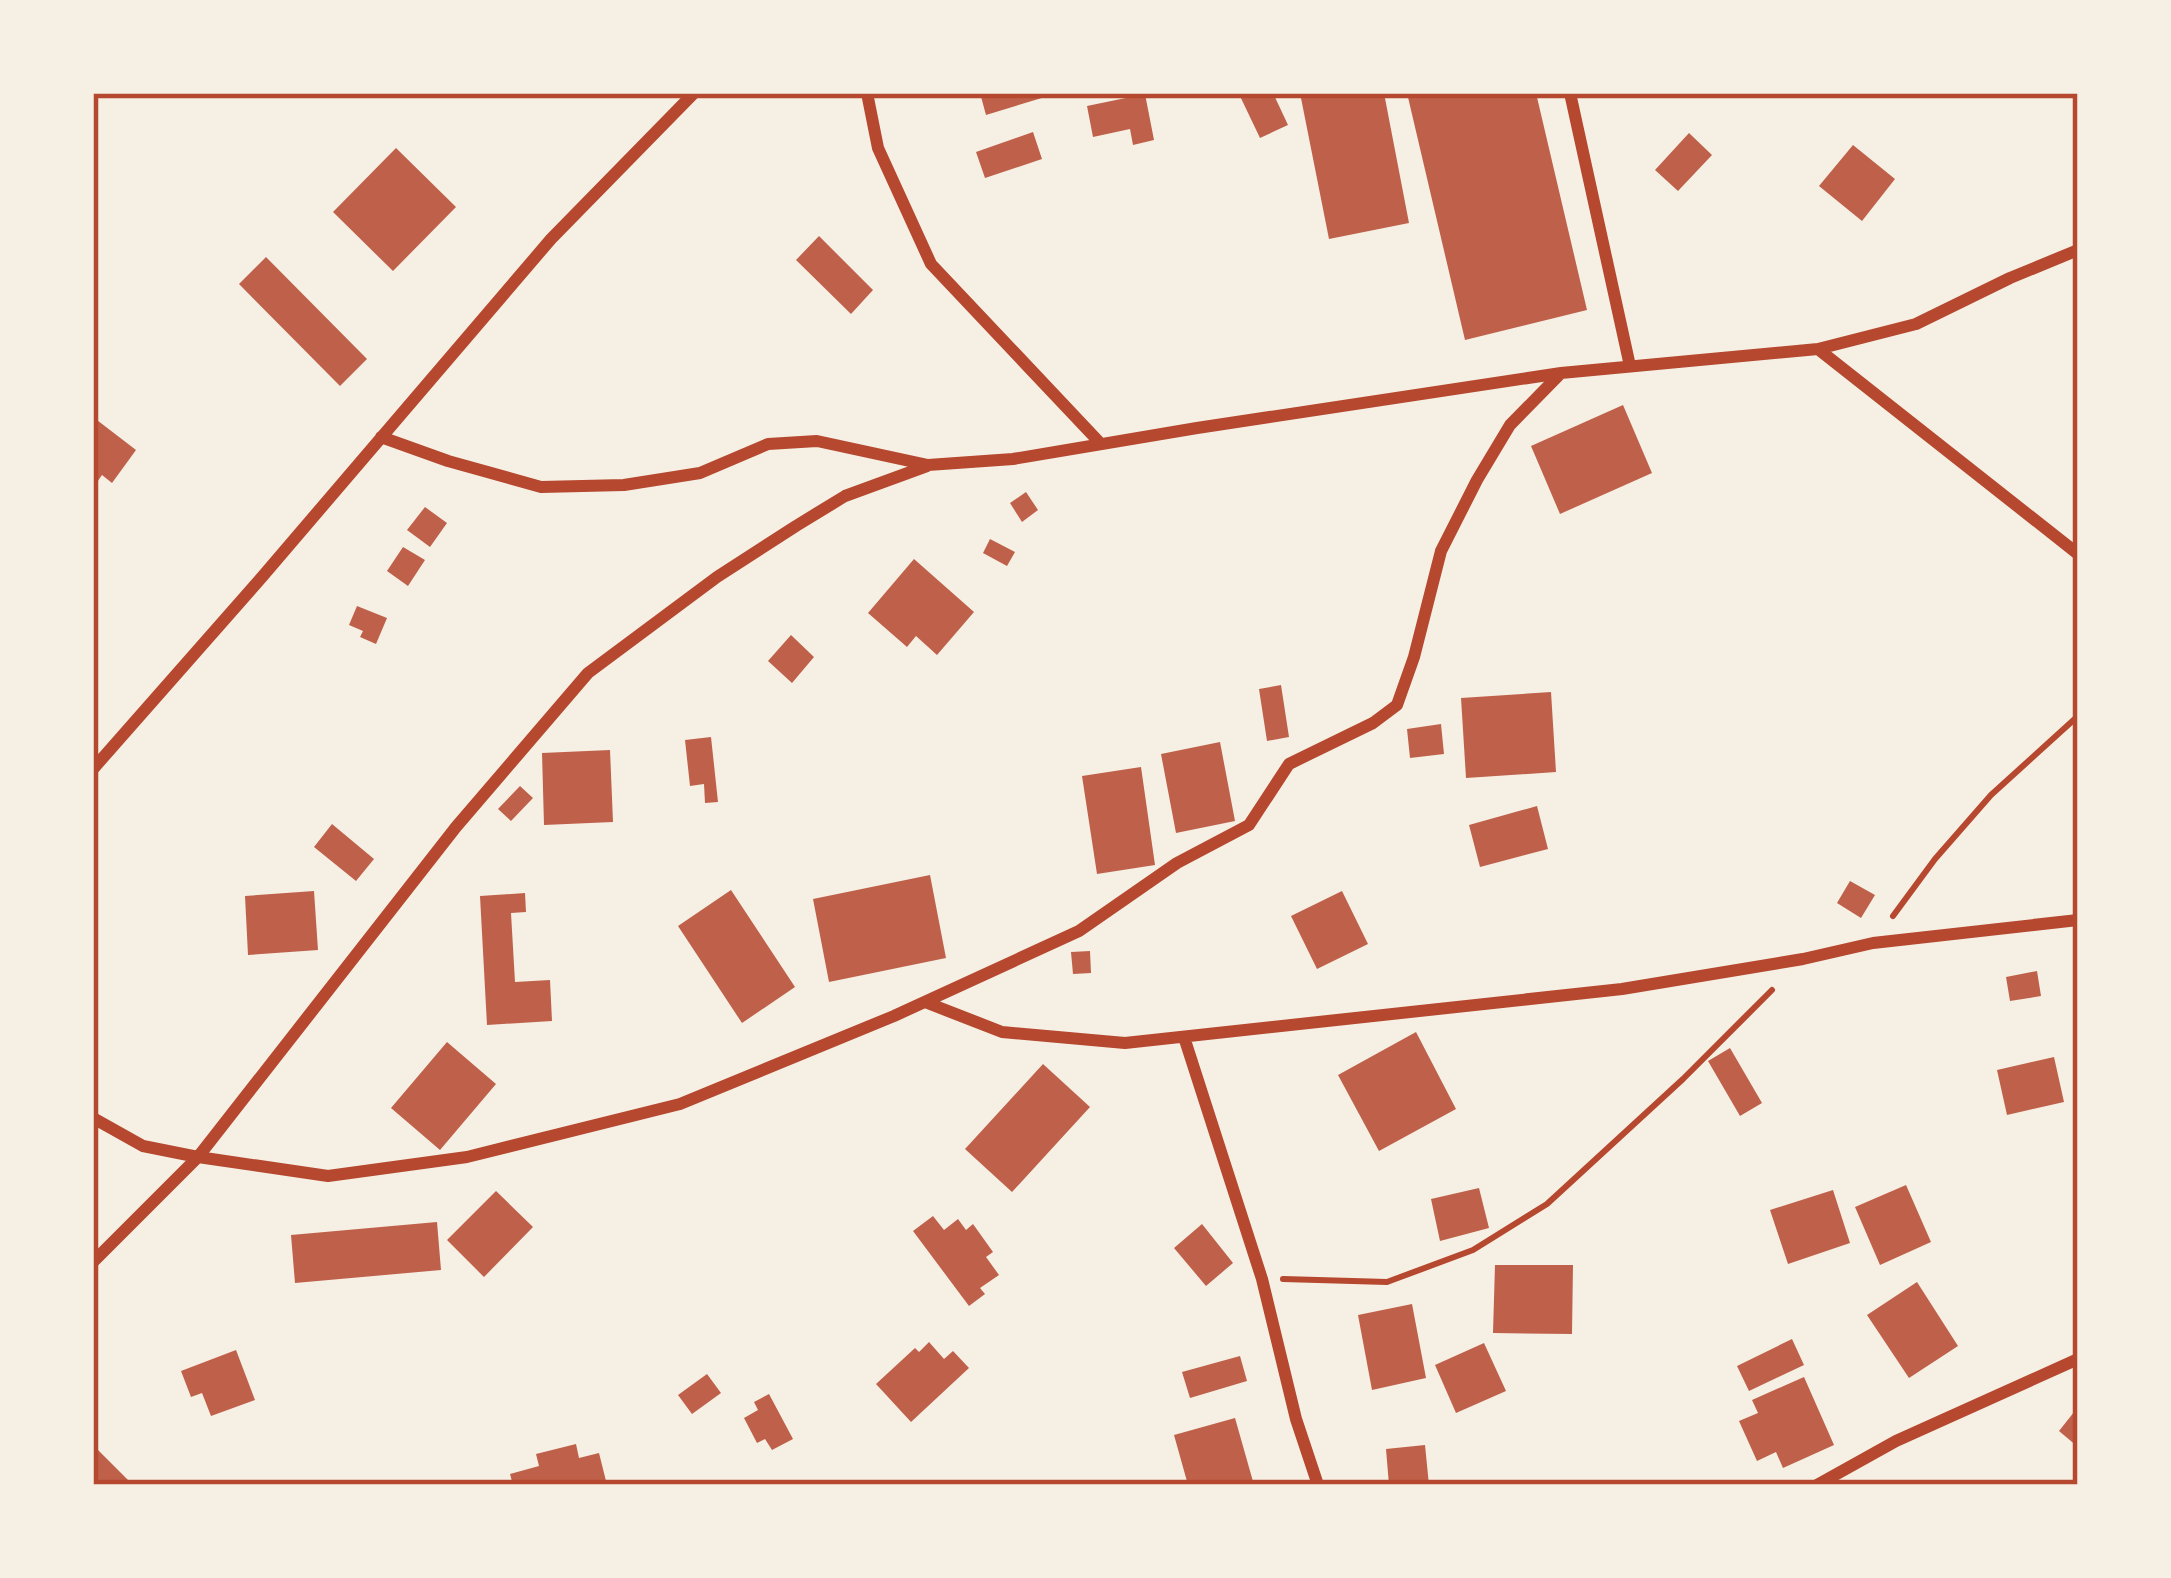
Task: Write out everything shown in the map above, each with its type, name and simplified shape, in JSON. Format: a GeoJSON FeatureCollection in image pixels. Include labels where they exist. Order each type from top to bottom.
{"type":"FeatureCollection","features":[{"type":"Feature","properties":{"kind":"street"},"geometry":{"type":"LineString","coordinates":[[93,769],[551,239],[694,93]]}},
{"type":"Feature","properties":{"kind":"street"},"geometry":{"type":"LineString","coordinates":[[867,93],[878,148],[931,264],[1101,444]]}},
{"type":"Feature","properties":{"kind":"street"},"geometry":{"type":"LineString","coordinates":[[1570,93],[1630,366]]}},
{"type":"Feature","properties":{"kind":"street"},"geometry":{"type":"LineString","coordinates":[[381,437],[541,487],[624,484],[700,473],[768,444],[817,441],[928,465],[1013,459],[1561,373],[1818,349],[1916,324],[2078,250]]}},
{"type":"Feature","properties":{"kind":"street"},"geometry":{"type":"LineString","coordinates":[[1818,349],[2078,554]]}},
{"type":"Feature","properties":{"kind":"street"},"geometry":{"type":"LineString","coordinates":[[93,1118],[143,1146],[328,1176],[467,1157],[680,1104],[925,1002],[1079,931],[1177,863],[1249,825],[1289,764],[1397,705],[1441,551],[1510,425],[1561,373]]}},
{"type":"Feature","properties":{"kind":"street"},"geometry":{"type":"LineString","coordinates":[[93,1262],[197,1157],[456,827],[588,673],[717,577],[845,496],[928,465]]}},
{"type":"Feature","properties":{"kind":"street"},"geometry":{"type":"LineString","coordinates":[[925,1002],[1002,1031],[1125,1043],[1622,989],[1873,944],[2078,920]]}},
{"type":"Feature","properties":{"kind":"street"},"geometry":{"type":"LineString","coordinates":[[1184,1037],[1262,1279],[1296,1419],[1318,1485]]}},
{"type":"Feature","properties":{"kind":"street"},"geometry":{"type":"LineString","coordinates":[[1817,1485],[1896,1441],[2078,1359]]}},
{"type":"Feature","properties":{"kind":"path"},"geometry":{"type":"LineString","coordinates":[[1873,944],[1935,859],[1991,795],[2078,716]]}},
{"type":"Feature","properties":{"kind":"path"},"geometry":{"type":"LineString","coordinates":[[1262,1279],[1387,1282],[1473,1250],[1547,1204],[1683,1079],[1803,959]]}},
{"type":"Feature","properties":{"kind":"building"},"geometry":{"type":"Polygon","coordinates":[[[980,93],[1044,93],[1045,97],[986,115],[980,93]]]}},
{"type":"Feature","properties":{"kind":"building"},"geometry":{"type":"Polygon","coordinates":[[[1242,93],[1273,93],[1288,125],[1260,138],[1242,93]]]}},
{"type":"Feature","properties":{"kind":"building"},"geometry":{"type":"Polygon","coordinates":[[[1300,93],[1384,93],[1409,223],[1329,239],[1300,93]]]}},
{"type":"Feature","properties":{"kind":"building"},"geometry":{"type":"Polygon","coordinates":[[[1407,93],[1536,93],[1587,310],[1465,340],[1407,93]]]}},
{"type":"Feature","properties":{"kind":"building"},"geometry":{"type":"Polygon","coordinates":[[[1145,94],[1154,140],[1133,145],[1130,129],[1093,137],[1087,106],[1145,94]]]}},
{"type":"Feature","properties":{"kind":"building"},"geometry":{"type":"Polygon","coordinates":[[[1033,132],[1042,159],[985,178],[976,152],[1033,132]]]}},
{"type":"Feature","properties":{"kind":"building"},"geometry":{"type":"Polygon","coordinates":[[[1689,133],[1712,155],[1678,191],[1655,170],[1689,133]]]}},
{"type":"Feature","properties":{"kind":"building"},"geometry":{"type":"Polygon","coordinates":[[[1853,145],[1895,179],[1862,221],[1819,186],[1853,145]]]}},
{"type":"Feature","properties":{"kind":"building"},"geometry":{"type":"Polygon","coordinates":[[[396,148],[456,207],[393,271],[333,212],[396,148]]]}},
{"type":"Feature","properties":{"kind":"building"},"geometry":{"type":"Polygon","coordinates":[[[819,236],[873,290],[851,314],[796,260],[819,236]]]}},
{"type":"Feature","properties":{"kind":"building"},"geometry":{"type":"Polygon","coordinates":[[[266,257],[367,359],[340,386],[239,284],[266,257]]]}},
{"type":"Feature","properties":{"kind":"building"},"geometry":{"type":"Polygon","coordinates":[[[1623,405],[1652,473],[1560,514],[1531,446],[1623,405]]]}},
{"type":"Feature","properties":{"kind":"building"},"geometry":{"type":"Polygon","coordinates":[[[93,417],[136,450],[112,483],[102,475],[93,488],[93,417]]]}},
{"type":"Feature","properties":{"kind":"building"},"geometry":{"type":"Polygon","coordinates":[[[1026,492],[1038,510],[1022,522],[1010,503],[1026,492]]]}},
{"type":"Feature","properties":{"kind":"building"},"geometry":{"type":"Polygon","coordinates":[[[425,507],[447,523],[430,547],[407,530],[425,507]]]}},
{"type":"Feature","properties":{"kind":"building"},"geometry":{"type":"Polygon","coordinates":[[[990,539],[1015,552],[1007,566],[983,553],[990,539]]]}},
{"type":"Feature","properties":{"kind":"building"},"geometry":{"type":"Polygon","coordinates":[[[403,547],[425,560],[408,586],[387,571],[403,547]]]}},
{"type":"Feature","properties":{"kind":"building"},"geometry":{"type":"Polygon","coordinates":[[[914,559],[974,612],[937,655],[916,636],[907,647],[868,613],[914,559]]]}},
{"type":"Feature","properties":{"kind":"building"},"geometry":{"type":"Polygon","coordinates":[[[357,606],[387,618],[376,644],[349,625],[357,606]]]}},
{"type":"Feature","properties":{"kind":"building"},"geometry":{"type":"Polygon","coordinates":[[[791,635],[814,657],[792,683],[768,661],[791,635]]]}},
{"type":"Feature","properties":{"kind":"building"},"geometry":{"type":"Polygon","coordinates":[[[1281,685],[1289,737],[1267,741],[1259,689],[1281,685]]]}},
{"type":"Feature","properties":{"kind":"building"},"geometry":{"type":"Polygon","coordinates":[[[1551,692],[1556,772],[1466,778],[1461,698],[1551,692]]]}},
{"type":"Feature","properties":{"kind":"building"},"geometry":{"type":"Polygon","coordinates":[[[1441,724],[1444,754],[1410,758],[1407,729],[1441,724]]]}},
{"type":"Feature","properties":{"kind":"building"},"geometry":{"type":"Polygon","coordinates":[[[711,737],[718,802],[705,803],[704,784],[690,786],[685,740],[711,737]]]}},
{"type":"Feature","properties":{"kind":"building"},"geometry":{"type":"Polygon","coordinates":[[[1220,742],[1235,821],[1176,833],[1161,754],[1220,742]]]}},
{"type":"Feature","properties":{"kind":"building"},"geometry":{"type":"Polygon","coordinates":[[[610,750],[613,822],[544,825],[542,753],[610,750]]]}},
{"type":"Feature","properties":{"kind":"building"},"geometry":{"type":"Polygon","coordinates":[[[1141,767],[1155,865],[1097,874],[1082,776],[1141,767]]]}},
{"type":"Feature","properties":{"kind":"building"},"geometry":{"type":"Polygon","coordinates":[[[520,786],[533,798],[511,821],[498,809],[520,786]]]}},
{"type":"Feature","properties":{"kind":"building"},"geometry":{"type":"Polygon","coordinates":[[[1537,806],[1548,849],[1480,867],[1469,825],[1537,806]]]}},
{"type":"Feature","properties":{"kind":"building"},"geometry":{"type":"Polygon","coordinates":[[[332,824],[374,859],[356,881],[314,847],[332,824]]]}},
{"type":"Feature","properties":{"kind":"building"},"geometry":{"type":"Polygon","coordinates":[[[930,875],[946,958],[829,982],[813,899],[930,875]]]}},
{"type":"Feature","properties":{"kind":"building"},"geometry":{"type":"Polygon","coordinates":[[[1850,881],[1875,895],[1861,918],[1837,903],[1850,881]]]}},
{"type":"Feature","properties":{"kind":"building"},"geometry":{"type":"Polygon","coordinates":[[[731,890],[795,987],[742,1023],[678,926],[731,890]]]}},
{"type":"Feature","properties":{"kind":"building"},"geometry":{"type":"Polygon","coordinates":[[[314,891],[318,950],[248,955],[245,896],[314,891]]]}},
{"type":"Feature","properties":{"kind":"building"},"geometry":{"type":"Polygon","coordinates":[[[1342,891],[1368,944],[1317,969],[1291,916],[1342,891]]]}},
{"type":"Feature","properties":{"kind":"building"},"geometry":{"type":"Polygon","coordinates":[[[525,893],[526,912],[511,913],[515,982],[550,980],[552,1021],[487,1025],[480,896],[525,893]]]}},
{"type":"Feature","properties":{"kind":"building"},"geometry":{"type":"Polygon","coordinates":[[[1090,951],[1091,973],[1073,974],[1071,952],[1090,951]]]}},
{"type":"Feature","properties":{"kind":"building"},"geometry":{"type":"Polygon","coordinates":[[[2037,971],[2041,996],[2010,1001],[2006,977],[2037,971]]]}},
{"type":"Feature","properties":{"kind":"building"},"geometry":{"type":"Polygon","coordinates":[[[1416,1032],[1456,1109],[1379,1151],[1338,1075],[1416,1032]]]}},
{"type":"Feature","properties":{"kind":"building"},"geometry":{"type":"Polygon","coordinates":[[[447,1042],[496,1084],[440,1150],[391,1108],[447,1042]]]}},
{"type":"Feature","properties":{"kind":"building"},"geometry":{"type":"Polygon","coordinates":[[[1730,1048],[1762,1103],[1740,1116],[1708,1061],[1730,1048]]]}},
{"type":"Feature","properties":{"kind":"building"},"geometry":{"type":"Polygon","coordinates":[[[2054,1057],[2064,1102],[2007,1115],[1997,1070],[2054,1057]]]}},
{"type":"Feature","properties":{"kind":"building"},"geometry":{"type":"Polygon","coordinates":[[[1043,1064],[1090,1107],[1012,1192],[965,1149],[1043,1064]]]}},
{"type":"Feature","properties":{"kind":"building"},"geometry":{"type":"Polygon","coordinates":[[[1906,1185],[1931,1242],[1880,1265],[1855,1207],[1906,1185]]]}},
{"type":"Feature","properties":{"kind":"building"},"geometry":{"type":"Polygon","coordinates":[[[1479,1188],[1489,1228],[1440,1241],[1431,1199],[1479,1188]]]}},
{"type":"Feature","properties":{"kind":"building"},"geometry":{"type":"Polygon","coordinates":[[[1833,1190],[1850,1243],[1788,1264],[1770,1210],[1833,1190]]]}},
{"type":"Feature","properties":{"kind":"building"},"geometry":{"type":"Polygon","coordinates":[[[496,1191],[533,1227],[484,1277],[447,1240],[496,1191]]]}},
{"type":"Feature","properties":{"kind":"building"},"geometry":{"type":"Polygon","coordinates":[[[933,1216],[944,1230],[958,1219],[966,1230],[973,1224],[993,1252],[986,1257],[999,1275],[980,1288],[985,1294],[969,1306],[913,1231],[933,1216]]]}},
{"type":"Feature","properties":{"kind":"building"},"geometry":{"type":"Polygon","coordinates":[[[437,1222],[441,1270],[295,1283],[291,1235],[437,1222]]]}},
{"type":"Feature","properties":{"kind":"building"},"geometry":{"type":"Polygon","coordinates":[[[1202,1224],[1233,1263],[1206,1286],[1174,1248],[1202,1224]]]}},
{"type":"Feature","properties":{"kind":"building"},"geometry":{"type":"Polygon","coordinates":[[[1495,1265],[1573,1265],[1572,1334],[1493,1333],[1495,1265]]]}},
{"type":"Feature","properties":{"kind":"building"},"geometry":{"type":"Polygon","coordinates":[[[1917,1282],[1958,1346],[1909,1378],[1867,1315],[1917,1282]]]}},
{"type":"Feature","properties":{"kind":"building"},"geometry":{"type":"Polygon","coordinates":[[[1412,1304],[1426,1378],[1372,1390],[1358,1315],[1412,1304]]]}},
{"type":"Feature","properties":{"kind":"building"},"geometry":{"type":"Polygon","coordinates":[[[1792,1339],[1804,1365],[1749,1391],[1737,1366],[1792,1339]]]}},
{"type":"Feature","properties":{"kind":"building"},"geometry":{"type":"Polygon","coordinates":[[[929,1342],[944,1359],[953,1351],[969,1368],[911,1422],[876,1384],[915,1348],[919,1352],[929,1342]]]}},
{"type":"Feature","properties":{"kind":"building"},"geometry":{"type":"Polygon","coordinates":[[[1484,1343],[1506,1391],[1456,1413],[1435,1365],[1484,1343]]]}},
{"type":"Feature","properties":{"kind":"building"},"geometry":{"type":"Polygon","coordinates":[[[236,1350],[255,1400],[211,1416],[202,1393],[191,1397],[181,1371],[236,1350]]]}},
{"type":"Feature","properties":{"kind":"building"},"geometry":{"type":"Polygon","coordinates":[[[1240,1356],[1247,1381],[1190,1398],[1182,1372],[1240,1356]]]}},
{"type":"Feature","properties":{"kind":"building"},"geometry":{"type":"Polygon","coordinates":[[[707,1374],[721,1393],[692,1414],[678,1395],[707,1374]]]}},
{"type":"Feature","properties":{"kind":"building"},"geometry":{"type":"Polygon","coordinates":[[[1804,1377],[1834,1445],[1783,1468],[1776,1452],[1757,1461],[1739,1421],[1758,1413],[1752,1400],[1804,1377]]]}},
{"type":"Feature","properties":{"kind":"building"},"geometry":{"type":"Polygon","coordinates":[[[769,1394],[793,1439],[772,1450],[765,1439],[757,1443],[744,1418],[758,1410],[754,1402],[769,1394]]]}},
{"type":"Feature","properties":{"kind":"building"},"geometry":{"type":"Polygon","coordinates":[[[2078,1407],[2078,1447],[2059,1431],[2078,1407]]]}},
{"type":"Feature","properties":{"kind":"building"},"geometry":{"type":"Polygon","coordinates":[[[1235,1418],[1254,1485],[1188,1485],[1174,1435],[1235,1418]]]}},
{"type":"Feature","properties":{"kind":"building"},"geometry":{"type":"Polygon","coordinates":[[[576,1444],[579,1458],[599,1453],[607,1485],[513,1485],[510,1474],[539,1466],[536,1454],[576,1444]]]}},
{"type":"Feature","properties":{"kind":"building"},"geometry":{"type":"Polygon","coordinates":[[[93,1445],[133,1485],[93,1481],[93,1445]]]}},
{"type":"Feature","properties":{"kind":"building"},"geometry":{"type":"Polygon","coordinates":[[[1425,1445],[1429,1485],[1389,1485],[1386,1449],[1425,1445]]]}}]}
